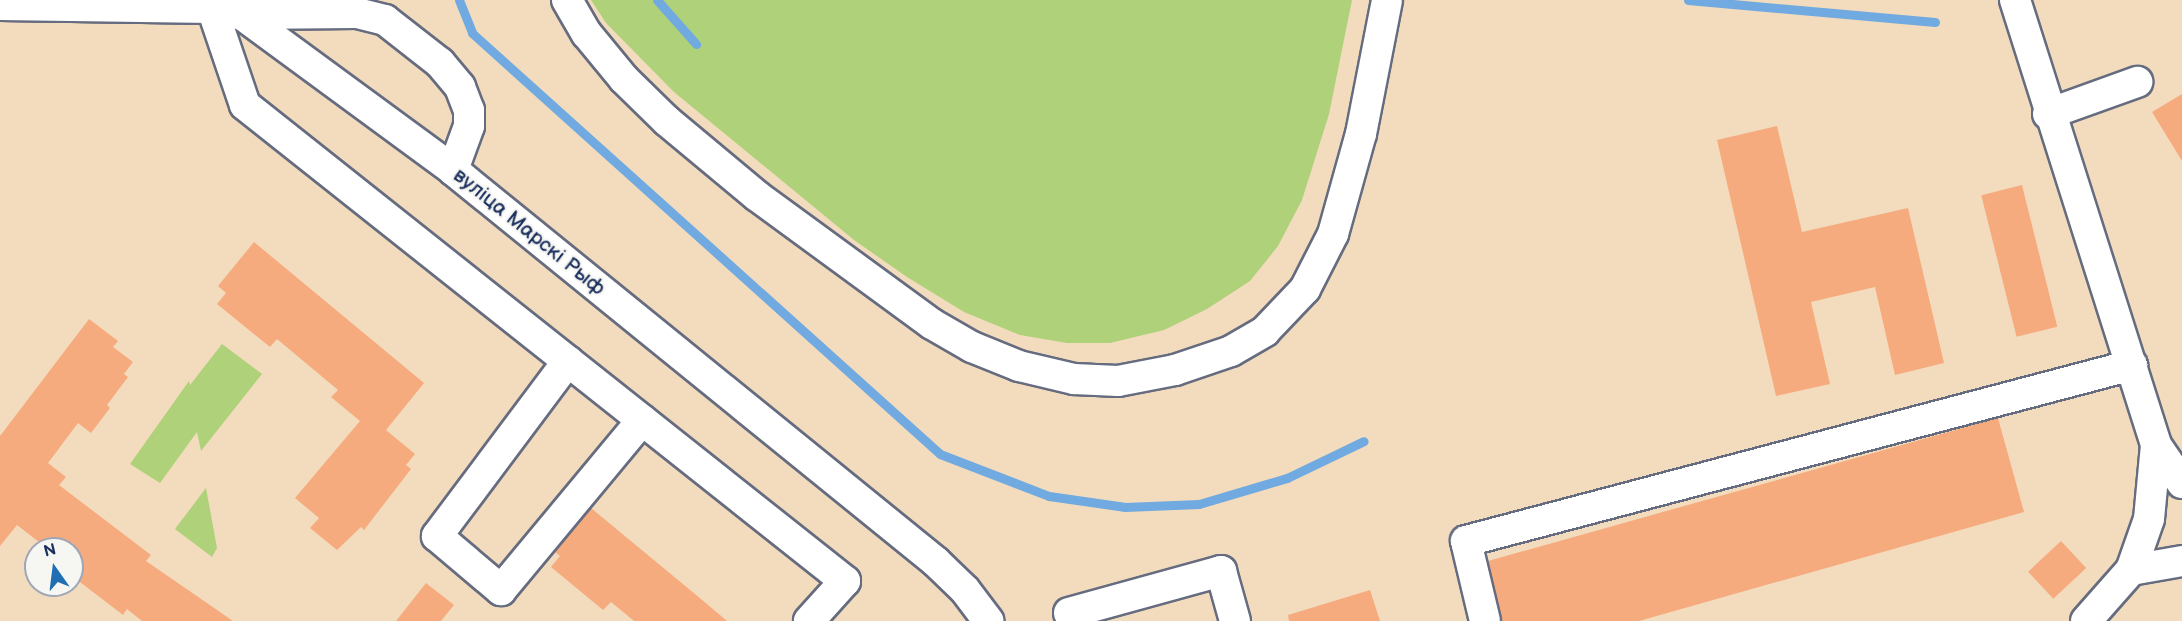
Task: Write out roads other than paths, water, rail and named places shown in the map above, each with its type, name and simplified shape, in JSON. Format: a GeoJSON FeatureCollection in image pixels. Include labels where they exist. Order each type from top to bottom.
{"type":"FeatureCollection","features":[{"type":"Feature","properties":{"kind":"street"},"geometry":{"type":"LineString","coordinates":[[567,0],[587,34],[624,79],[667,121],[757,196],[932,324],[972,347],[1019,366],[1074,379],[1118,381],[1175,370],[1231,351],[1265,331],[1305,289],[1333,234],[1361,134],[1384,14]]}},
{"type":"Feature","properties":{"kind":"street"},"geometry":{"type":"LineString","coordinates":[[2015,0],[2048,114],[2132,365],[2156,445],[2182,483]]}},
{"type":"Feature","properties":{"kind":"street","name":"вуліца Марскі Рыф"},"geometry":{"type":"LineString","coordinates":[[0,4],[212,8],[241,14],[453,170],[936,562],[965,590],[988,621]]}},
{"type":"Feature","properties":{"kind":"street"},"geometry":{"type":"LineString","coordinates":[[212,8],[245,105],[845,581],[809,621]]}},
{"type":"Feature","properties":{"kind":"street"},"geometry":{"type":"LineString","coordinates":[[241,14],[357,13],[385,20],[440,63],[460,87],[469,110],[469,126],[453,170]]}},
{"type":"Feature","properties":{"kind":"street"},"geometry":{"type":"LineString","coordinates":[[2048,114],[2137,82]]}},
{"type":"Feature","properties":{"kind":"street"},"geometry":{"type":"LineString","coordinates":[[567,361],[437,536],[501,590],[642,420]]}},
{"type":"Feature","properties":{"kind":"street"},"geometry":{"type":"LineString","coordinates":[[1485,621],[1466,541],[2132,365]]}},
{"type":"Feature","properties":{"kind":"street"},"geometry":{"type":"LineString","coordinates":[[2086,621],[2132,570],[2149,519],[2156,445]]}},
{"type":"Feature","properties":{"kind":"street"},"geometry":{"type":"LineString","coordinates":[[2132,570],[2182,561]]}},
{"type":"Feature","properties":{"kind":"street"},"geometry":{"type":"LineString","coordinates":[[1069,613],[1221,572],[1235,621]]}},
{"type":"Feature","properties":{"kind":"waterway"},"geometry":{"type":"LineString","coordinates":[[459,0],[472,33],[940,454],[1049,496],[1125,507],[1199,504],[1287,478],[1364,441]]}},
{"type":"Feature","properties":{"kind":"waterway"},"geometry":{"type":"LineString","coordinates":[[657,0],[696,44]]}},
{"type":"Feature","properties":{"kind":"waterway"},"geometry":{"type":"LineString","coordinates":[[1688,0],[1935,22]]}}]}
